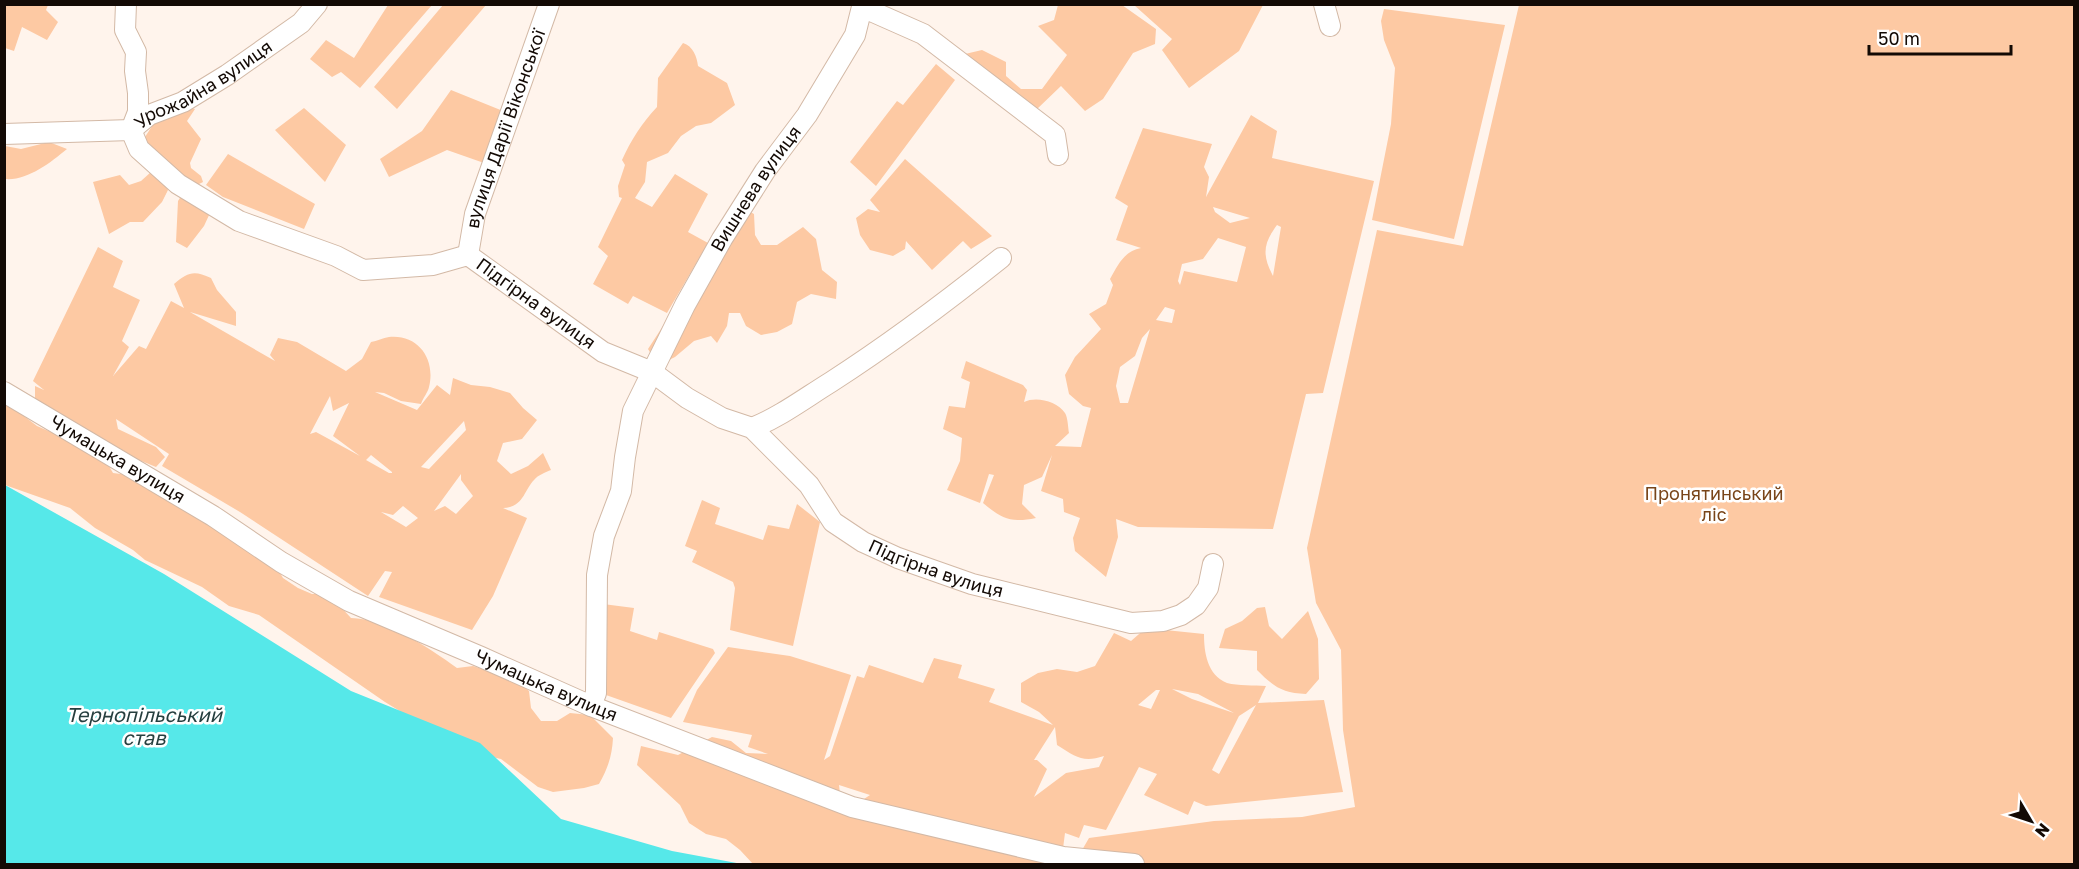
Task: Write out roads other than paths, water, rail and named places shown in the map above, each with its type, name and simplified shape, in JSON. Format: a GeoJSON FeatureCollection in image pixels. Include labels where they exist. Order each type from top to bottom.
{"type":"FeatureCollection","features":[{"type":"Feature","properties":{"kind":"street"},"geometry":{"type":"LineString","coordinates":[[126,4],[125,30],[136,52],[135,71],[138,93],[138,112],[131,130]]}},
{"type":"Feature","properties":{"kind":"street","name":"Урожайна вулиця"},"geometry":{"type":"LineString","coordinates":[[4,134],[131,130],[149,115],[183,102],[226,75],[301,23],[316,4]]}},
{"type":"Feature","properties":{"kind":"street","name":"вулиця Дарії Віконської"},"geometry":{"type":"LineString","coordinates":[[468,255],[475,214],[549,4]]}},
{"type":"Feature","properties":{"kind":"street"},"geometry":{"type":"LineString","coordinates":[[1324,4],[1330,26]]}},
{"type":"Feature","properties":{"kind":"street","name":"Вишнева вулиця"},"geometry":{"type":"LineString","coordinates":[[591,706],[596,693],[597,575],[604,536],[621,491],[633,411],[685,305],[722,239],[765,171],[807,115],[855,35],[862,6],[923,34],[1055,135],[1058,155]]}},
{"type":"Feature","properties":{"kind":"street","name":"Підгірна вулиця"},"geometry":{"type":"LineString","coordinates":[[131,130],[139,149],[178,184],[238,221],[336,256],[363,270],[433,265],[468,255],[603,352],[652,372],[687,398],[723,418],[752,428],[809,485],[833,522],[863,542],[898,558],[972,584],[1131,623],[1163,621],[1181,615],[1196,605],[1208,588],[1213,564]]}},
{"type":"Feature","properties":{"kind":"street"},"geometry":{"type":"LineString","coordinates":[[752,428],[772,420],[847,372],[943,305],[1001,258]]}},
{"type":"Feature","properties":{"kind":"street","name":"Чумацька вулиця"},"geometry":{"type":"LineString","coordinates":[[4,392],[213,516],[281,562],[349,602],[482,657],[591,706],[852,807],[1063,857],[1134,864]]}},
{"type":"Feature","properties":{"kind":"water","name":"Тернопільський став"},"geometry":{"type":"Polygon","coordinates":[[[5,485],[164,574],[351,691],[480,743],[561,819],[672,851],[742,864],[5,864],[5,485]]]}},
{"type":"Feature","properties":{"kind":"park label","name":"Пронятинський ліс"},"geometry":{"type":"Point","coordinates":[1714,504]}}]}
